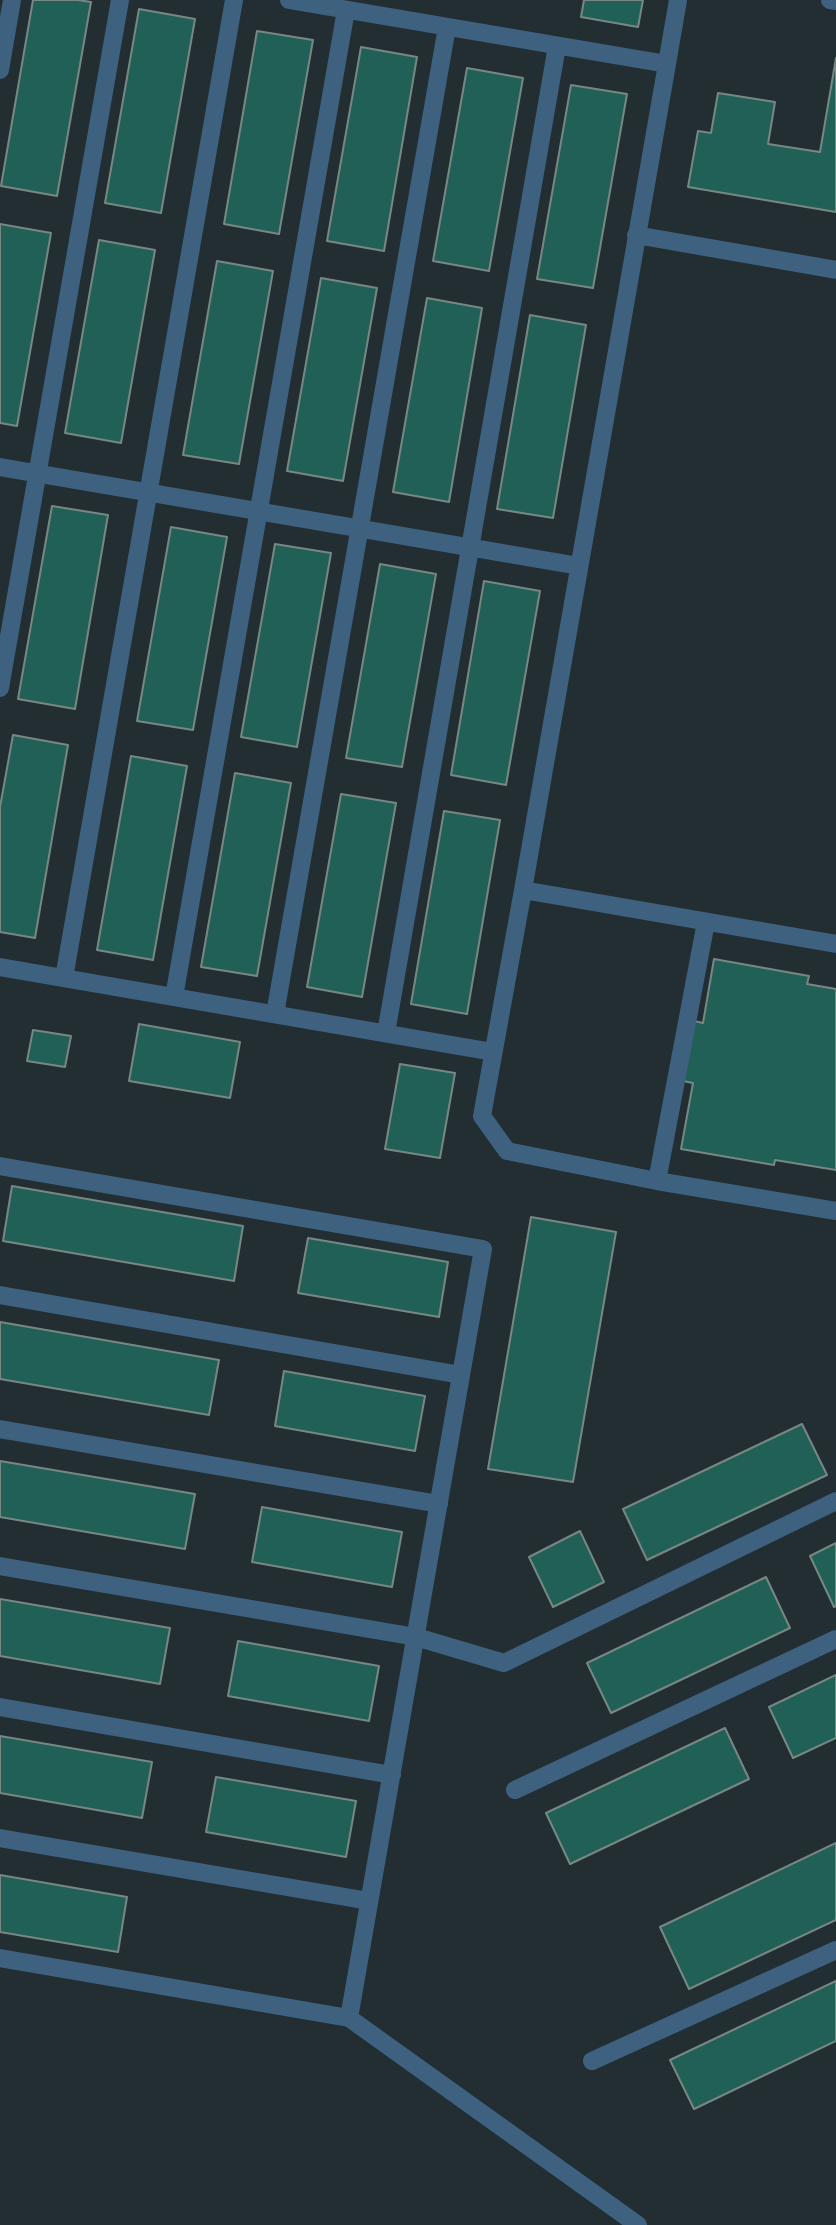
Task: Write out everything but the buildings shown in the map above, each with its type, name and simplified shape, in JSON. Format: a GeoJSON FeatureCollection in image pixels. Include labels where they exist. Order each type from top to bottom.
{"type":"FeatureCollection","features":[{"type":"Feature","properties":{"kind":"lane"},"geometry":{"type":"LineString","coordinates":[[0,70],[12,0]]}},
{"type":"Feature","properties":{"kind":"lane"},"geometry":{"type":"LineString","coordinates":[[0,688],[120,0]]}},
{"type":"Feature","properties":{"kind":"lane"},"geometry":{"type":"LineString","coordinates":[[64,978],[234,0]]}},
{"type":"Feature","properties":{"kind":"lane"},"geometry":{"type":"LineString","coordinates":[[289,0],[667,64]]}},
{"type":"Feature","properties":{"kind":"lane"},"geometry":{"type":"LineString","coordinates":[[678,0],[482,1116],[507,1151],[657,1181],[836,1211]]}},
{"type":"Feature","properties":{"kind":"lane"},"geometry":{"type":"LineString","coordinates":[[830,0],[836,1]]}},
{"type":"Feature","properties":{"kind":"lane"},"geometry":{"type":"LineString","coordinates":[[174,997],[346,9]]}},
{"type":"Feature","properties":{"kind":"lane"},"geometry":{"type":"LineString","coordinates":[[275,1014],[447,27]]}},
{"type":"Feature","properties":{"kind":"lane"},"geometry":{"type":"LineString","coordinates":[[386,1033],[557,46]]}},
{"type":"Feature","properties":{"kind":"lane"},"geometry":{"type":"LineString","coordinates":[[636,235],[836,270]]}},
{"type":"Feature","properties":{"kind":"lane"},"geometry":{"type":"LineString","coordinates":[[0,467],[579,566]]}},
{"type":"Feature","properties":{"kind":"lane"},"geometry":{"type":"LineString","coordinates":[[523,890],[836,944]]}},
{"type":"Feature","properties":{"kind":"lane"},"geometry":{"type":"LineString","coordinates":[[657,1181],[706,922]]}},
{"type":"Feature","properties":{"kind":"lane"},"geometry":{"type":"LineString","coordinates":[[0,967],[493,1052]]}},
{"type":"Feature","properties":{"kind":"lane"},"geometry":{"type":"LineString","coordinates":[[0,1166],[483,1249],[349,2018]]}},
{"type":"Feature","properties":{"kind":"lane"},"geometry":{"type":"LineString","coordinates":[[0,1295],[461,1375]]}},
{"type":"Feature","properties":{"kind":"lane"},"geometry":{"type":"LineString","coordinates":[[0,1429],[439,1504]]}},
{"type":"Feature","properties":{"kind":"lane"},"geometry":{"type":"LineString","coordinates":[[0,1566],[416,1637],[505,1662],[836,1501]]}},
{"type":"Feature","properties":{"kind":"lane"},"geometry":{"type":"LineString","coordinates":[[515,1790],[836,1639]]}},
{"type":"Feature","properties":{"kind":"lane"},"geometry":{"type":"LineString","coordinates":[[0,1707],[391,1774]]}},
{"type":"Feature","properties":{"kind":"lane"},"geometry":{"type":"LineString","coordinates":[[0,1838],[369,1901]]}},
{"type":"Feature","properties":{"kind":"lane"},"geometry":{"type":"LineString","coordinates":[[592,2061],[836,1950]]}},
{"type":"Feature","properties":{"kind":"lane"},"geometry":{"type":"LineString","coordinates":[[0,1958],[349,2018],[638,2225]]}}]}
